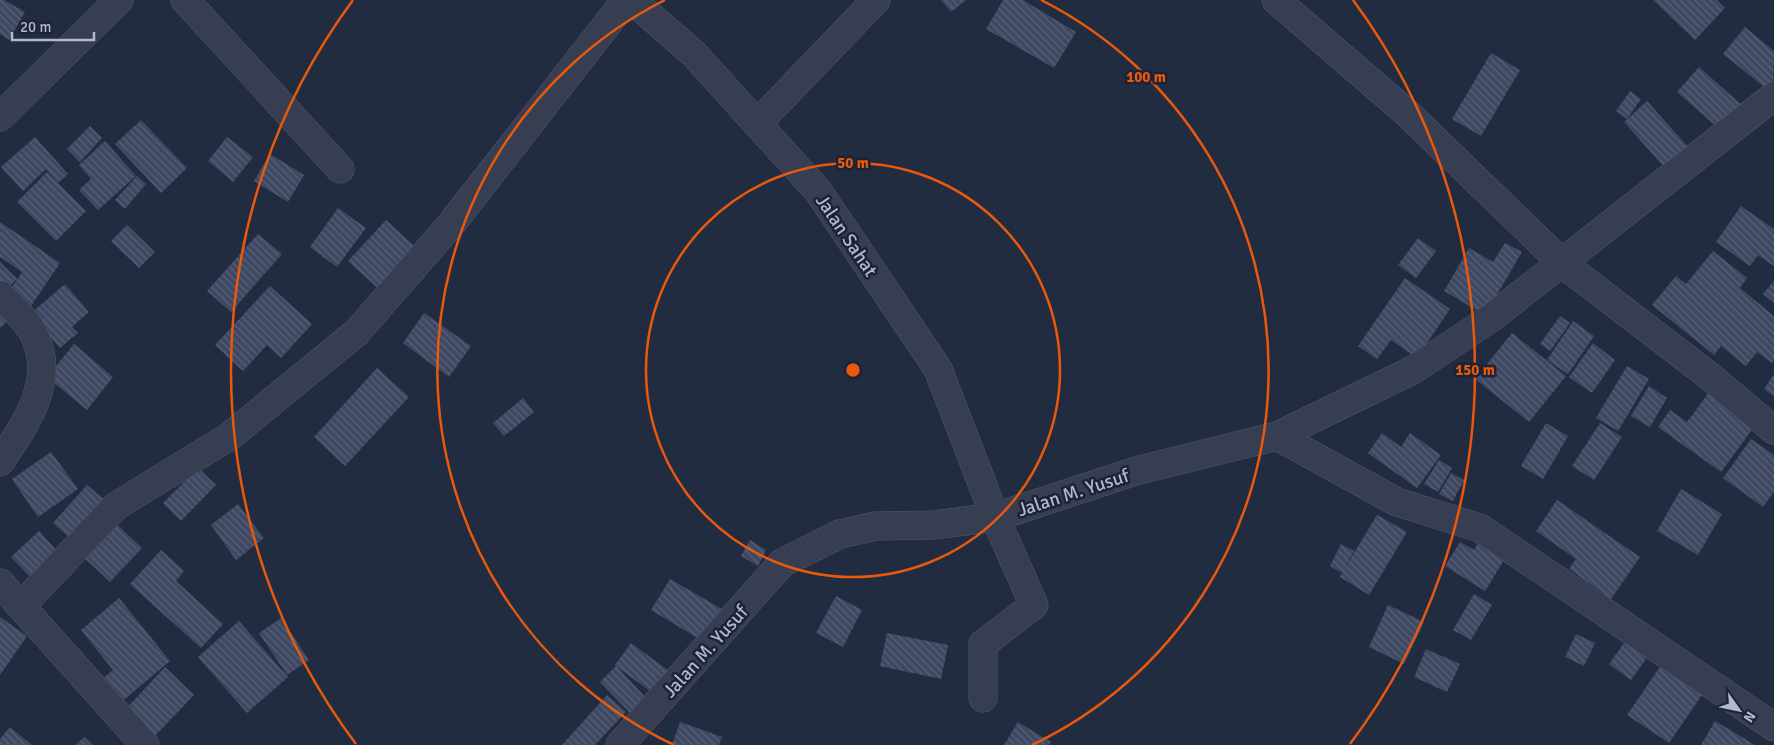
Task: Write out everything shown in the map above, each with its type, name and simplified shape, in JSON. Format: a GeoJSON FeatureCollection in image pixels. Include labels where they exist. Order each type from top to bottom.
{"type":"FeatureCollection","features":[{"type":"Feature","properties":{"kind":"street"},"geometry":{"type":"LineString","coordinates":[[0,117],[119,0]]}},
{"type":"Feature","properties":{"kind":"street"},"geometry":{"type":"LineString","coordinates":[[184,0],[340,169]]}},
{"type":"Feature","properties":{"kind":"street"},"geometry":{"type":"LineString","coordinates":[[21,606],[116,506],[230,436],[357,332],[452,223],[626,0]]}},
{"type":"Feature","properties":{"kind":"street","name":"Jalan Sahat"},"geometry":{"type":"LineString","coordinates":[[632,0],[694,54],[818,191],[938,368],[995,516],[1034,606],[983,644],[983,698]]}},
{"type":"Feature","properties":{"kind":"street"},"geometry":{"type":"LineString","coordinates":[[757,124],[876,0]]}},
{"type":"Feature","properties":{"kind":"street"},"geometry":{"type":"LineString","coordinates":[[1276,0],[1407,112],[1562,263],[1708,375],[1774,430]]}},
{"type":"Feature","properties":{"kind":"street","name":"Jalan M. Yusuf"},"geometry":{"type":"LineString","coordinates":[[620,745],[782,563],[840,534],[876,526],[934,525],[995,516],[1140,470],[1277,436],[1413,370],[1491,318],[1769,108]]}},
{"type":"Feature","properties":{"kind":"street"},"geometry":{"type":"LineString","coordinates":[[0,295],[30,328],[40,351],[41,377],[35,406],[0,462]]}},
{"type":"Feature","properties":{"kind":"street"},"geometry":{"type":"LineString","coordinates":[[1277,436],[1397,502],[1480,528],[1774,727]]}},
{"type":"Feature","properties":{"kind":"street"},"geometry":{"type":"LineString","coordinates":[[0,583],[145,745]]}},
{"type":"Feature","properties":{"kind":"building"},"geometry":{"type":"Polygon","coordinates":[[[0,0],[4,0],[25,12],[9,40],[0,34],[0,0]]]}},
{"type":"Feature","properties":{"kind":"building"},"geometry":{"type":"Polygon","coordinates":[[[941,0],[966,0],[951,12],[941,0]]]}},
{"type":"Feature","properties":{"kind":"building"},"geometry":{"type":"Polygon","coordinates":[[[1003,0],[1023,0],[1076,32],[1054,68],[986,29],[1003,0]]]}},
{"type":"Feature","properties":{"kind":"building"},"geometry":{"type":"Polygon","coordinates":[[[1653,0],[1717,0],[1725,8],[1695,40],[1653,0]]]}},
{"type":"Feature","properties":{"kind":"building"},"geometry":{"type":"Polygon","coordinates":[[[1745,27],[1774,51],[1773,94],[1723,54],[1745,27]]]}},
{"type":"Feature","properties":{"kind":"building"},"geometry":{"type":"Polygon","coordinates":[[[1491,53],[1520,70],[1481,136],[1452,119],[1491,53]]]}},
{"type":"Feature","properties":{"kind":"building"},"geometry":{"type":"Polygon","coordinates":[[[1699,67],[1745,108],[1724,133],[1677,92],[1699,67]]]}},
{"type":"Feature","properties":{"kind":"building"},"geometry":{"type":"Polygon","coordinates":[[[1630,91],[1641,99],[1627,119],[1616,111],[1630,91]]]}},
{"type":"Feature","properties":{"kind":"building"},"geometry":{"type":"Polygon","coordinates":[[[1647,101],[1690,149],[1667,170],[1624,122],[1647,101]]]}},
{"type":"Feature","properties":{"kind":"building"},"geometry":{"type":"Polygon","coordinates":[[[141,120],[187,168],[161,193],[115,144],[141,120]]]}},
{"type":"Feature","properties":{"kind":"building"},"geometry":{"type":"Polygon","coordinates":[[[90,126],[102,138],[80,162],[67,149],[90,126]]]}},
{"type":"Feature","properties":{"kind":"building"},"geometry":{"type":"Polygon","coordinates":[[[35,137],[68,174],[58,183],[46,169],[23,191],[1,167],[35,137]]]}},
{"type":"Feature","properties":{"kind":"building"},"geometry":{"type":"Polygon","coordinates":[[[227,137],[253,157],[233,182],[208,161],[227,137]]]}},
{"type":"Feature","properties":{"kind":"building"},"geometry":{"type":"Polygon","coordinates":[[[105,141],[136,176],[98,210],[79,190],[91,179],[79,165],[105,141]]]}},
{"type":"Feature","properties":{"kind":"building"},"geometry":{"type":"Polygon","coordinates":[[[270,154],[304,175],[288,202],[254,181],[270,154]]]}},
{"type":"Feature","properties":{"kind":"building"},"geometry":{"type":"Polygon","coordinates":[[[47,172],[86,211],[56,241],[17,202],[47,172]]]}},
{"type":"Feature","properties":{"kind":"building"},"geometry":{"type":"Polygon","coordinates":[[[137,176],[146,184],[125,209],[115,200],[137,176]]]}},
{"type":"Feature","properties":{"kind":"building"},"geometry":{"type":"Polygon","coordinates":[[[1741,206],[1774,229],[1774,266],[1758,255],[1750,266],[1716,242],[1741,206]]]}},
{"type":"Feature","properties":{"kind":"building"},"geometry":{"type":"Polygon","coordinates":[[[338,208],[366,228],[337,267],[310,247],[338,208]]]}},
{"type":"Feature","properties":{"kind":"building"},"geometry":{"type":"Polygon","coordinates":[[[386,220],[420,251],[382,292],[348,261],[386,220]]]}},
{"type":"Feature","properties":{"kind":"building"},"geometry":{"type":"Polygon","coordinates":[[[0,222],[60,263],[29,309],[7,295],[22,272],[0,257],[0,222]]]}},
{"type":"Feature","properties":{"kind":"building"},"geometry":{"type":"Polygon","coordinates":[[[127,225],[155,252],[139,268],[111,241],[127,225]]]}},
{"type":"Feature","properties":{"kind":"building"},"geometry":{"type":"Polygon","coordinates":[[[258,234],[282,254],[231,312],[207,291],[258,234]]]}},
{"type":"Feature","properties":{"kind":"building"},"geometry":{"type":"Polygon","coordinates":[[[1418,238],[1436,251],[1416,278],[1398,265],[1418,238]]]}},
{"type":"Feature","properties":{"kind":"building"},"geometry":{"type":"Polygon","coordinates":[[[1505,243],[1522,252],[1485,315],[1444,291],[1469,248],[1493,262],[1505,243]]]}},
{"type":"Feature","properties":{"kind":"building"},"geometry":{"type":"Polygon","coordinates":[[[1713,251],[1747,278],[1740,288],[1774,316],[1774,360],[1772,363],[1757,352],[1746,366],[1721,346],[1714,355],[1652,305],[1676,276],[1686,284],[1713,251]]]}},
{"type":"Feature","properties":{"kind":"building"},"geometry":{"type":"Polygon","coordinates":[[[0,262],[17,279],[6,290],[0,284],[0,262]]]}},
{"type":"Feature","properties":{"kind":"building"},"geometry":{"type":"Polygon","coordinates":[[[1405,278],[1450,309],[1417,358],[1391,340],[1377,359],[1358,346],[1405,278]]]}},
{"type":"Feature","properties":{"kind":"building"},"geometry":{"type":"Polygon","coordinates":[[[1774,281],[1774,303],[1763,294],[1774,281]]]}},
{"type":"Feature","properties":{"kind":"building"},"geometry":{"type":"Polygon","coordinates":[[[65,284],[89,312],[72,327],[78,333],[60,348],[30,314],[65,284]]]}},
{"type":"Feature","properties":{"kind":"building"},"geometry":{"type":"Polygon","coordinates":[[[270,286],[312,324],[281,358],[267,345],[243,371],[215,345],[270,286]]]}},
{"type":"Feature","properties":{"kind":"building"},"geometry":{"type":"Polygon","coordinates":[[[0,305],[11,318],[0,328],[0,305]]]}},
{"type":"Feature","properties":{"kind":"building"},"geometry":{"type":"Polygon","coordinates":[[[424,313],[471,346],[449,377],[403,343],[424,313]]]}},
{"type":"Feature","properties":{"kind":"building"},"geometry":{"type":"Polygon","coordinates":[[[1560,316],[1570,323],[1550,351],[1540,344],[1560,316]]]}},
{"type":"Feature","properties":{"kind":"building"},"geometry":{"type":"Polygon","coordinates":[[[1573,321],[1594,336],[1568,374],[1547,360],[1573,321]]]}},
{"type":"Feature","properties":{"kind":"building"},"geometry":{"type":"Polygon","coordinates":[[[1512,333],[1566,376],[1529,422],[1475,379],[1512,333]]]}},
{"type":"Feature","properties":{"kind":"building"},"geometry":{"type":"Polygon","coordinates":[[[1593,343],[1615,360],[1592,393],[1569,377],[1593,343]]]}},
{"type":"Feature","properties":{"kind":"building"},"geometry":{"type":"Polygon","coordinates":[[[74,344],[113,377],[87,410],[47,377],[74,344]]]}},
{"type":"Feature","properties":{"kind":"building"},"geometry":{"type":"Polygon","coordinates":[[[1627,366],[1649,379],[1618,431],[1596,418],[1627,366]]]}},
{"type":"Feature","properties":{"kind":"building"},"geometry":{"type":"Polygon","coordinates":[[[377,368],[409,397],[345,466],[314,437],[377,368]]]}},
{"type":"Feature","properties":{"kind":"building"},"geometry":{"type":"Polygon","coordinates":[[[1774,374],[1774,396],[1764,389],[1774,374]]]}},
{"type":"Feature","properties":{"kind":"building"},"geometry":{"type":"Polygon","coordinates":[[[1649,386],[1667,398],[1650,427],[1631,416],[1649,386]]]}},
{"type":"Feature","properties":{"kind":"building"},"geometry":{"type":"Polygon","coordinates":[[[1710,391],[1756,424],[1721,472],[1658,427],[1670,410],[1687,422],[1710,391]]]}},
{"type":"Feature","properties":{"kind":"building"},"geometry":{"type":"Polygon","coordinates":[[[523,398],[534,412],[504,436],[493,423],[523,398]]]}},
{"type":"Feature","properties":{"kind":"building"},"geometry":{"type":"Polygon","coordinates":[[[1546,423],[1568,436],[1543,479],[1521,466],[1546,423]]]}},
{"type":"Feature","properties":{"kind":"building"},"geometry":{"type":"Polygon","coordinates":[[[1600,423],[1622,437],[1594,480],[1572,466],[1600,423]]]}},
{"type":"Feature","properties":{"kind":"building"},"geometry":{"type":"Polygon","coordinates":[[[1382,433],[1401,447],[1410,433],[1441,455],[1417,488],[1368,453],[1382,433]]]}},
{"type":"Feature","properties":{"kind":"building"},"geometry":{"type":"Polygon","coordinates":[[[1751,439],[1774,455],[1774,492],[1763,507],[1723,478],[1751,439]]]}},
{"type":"Feature","properties":{"kind":"building"},"geometry":{"type":"Polygon","coordinates":[[[51,452],[78,489],[38,517],[12,479],[51,452]]]}},
{"type":"Feature","properties":{"kind":"building"},"geometry":{"type":"Polygon","coordinates":[[[1439,460],[1452,468],[1438,492],[1424,484],[1439,460]]]}},
{"type":"Feature","properties":{"kind":"building"},"geometry":{"type":"Polygon","coordinates":[[[198,468],[216,485],[181,521],[163,503],[198,468]]]}},
{"type":"Feature","properties":{"kind":"building"},"geometry":{"type":"Polygon","coordinates":[[[1451,473],[1464,480],[1453,501],[1439,494],[1451,473]]]}},
{"type":"Feature","properties":{"kind":"building"},"geometry":{"type":"Polygon","coordinates":[[[87,485],[107,502],[73,541],[53,523],[87,485]]]}},
{"type":"Feature","properties":{"kind":"building"},"geometry":{"type":"Polygon","coordinates":[[[1681,489],[1722,514],[1698,555],[1657,531],[1681,489]]]}},
{"type":"Feature","properties":{"kind":"building"},"geometry":{"type":"Polygon","coordinates":[[[1557,500],[1640,557],[1611,599],[1569,569],[1576,559],[1536,531],[1557,500]]]}},
{"type":"Feature","properties":{"kind":"building"},"geometry":{"type":"Polygon","coordinates":[[[238,504],[264,538],[236,560],[211,525],[238,504]]]}},
{"type":"Feature","properties":{"kind":"building"},"geometry":{"type":"Polygon","coordinates":[[[1377,515],[1407,532],[1369,595],[1340,577],[1342,573],[1330,566],[1341,544],[1354,551],[1345,568],[1377,515]]]}},
{"type":"Feature","properties":{"kind":"building"},"geometry":{"type":"Polygon","coordinates":[[[110,518],[142,548],[110,582],[78,552],[110,518]]]}},
{"type":"Feature","properties":{"kind":"building"},"geometry":{"type":"Polygon","coordinates":[[[39,531],[62,556],[35,582],[11,557],[39,531]]]}},
{"type":"Feature","properties":{"kind":"building"},"geometry":{"type":"Polygon","coordinates":[[[1482,536],[1509,552],[1485,591],[1445,566],[1460,542],[1474,550],[1482,536]]]}},
{"type":"Feature","properties":{"kind":"building"},"geometry":{"type":"Polygon","coordinates":[[[750,540],[766,550],[758,566],[741,556],[750,540]]]}},
{"type":"Feature","properties":{"kind":"building"},"geometry":{"type":"Polygon","coordinates":[[[161,550],[184,571],[176,581],[223,624],[201,648],[130,584],[161,550]]]}},
{"type":"Feature","properties":{"kind":"building"},"geometry":{"type":"Polygon","coordinates":[[[670,579],[725,611],[706,643],[651,610],[670,579]]]}},
{"type":"Feature","properties":{"kind":"building"},"geometry":{"type":"Polygon","coordinates":[[[1474,594],[1492,605],[1471,640],[1453,630],[1474,594]]]}},
{"type":"Feature","properties":{"kind":"building"},"geometry":{"type":"Polygon","coordinates":[[[836,596],[862,610],[843,647],[816,633],[836,596]]]}},
{"type":"Feature","properties":{"kind":"building"},"geometry":{"type":"Polygon","coordinates":[[[119,598],[170,661],[119,704],[100,681],[113,670],[81,630],[119,598]]]}},
{"type":"Feature","properties":{"kind":"building"},"geometry":{"type":"Polygon","coordinates":[[[1388,605],[1424,622],[1404,664],[1369,647],[1388,605]]]}},
{"type":"Feature","properties":{"kind":"building"},"geometry":{"type":"Polygon","coordinates":[[[0,617],[27,636],[0,675],[0,617]]]}},
{"type":"Feature","properties":{"kind":"building"},"geometry":{"type":"Polygon","coordinates":[[[281,618],[309,660],[287,675],[259,633],[281,618]]]}},
{"type":"Feature","properties":{"kind":"building"},"geometry":{"type":"Polygon","coordinates":[[[239,621],[288,677],[247,713],[198,657],[239,621]]]}},
{"type":"Feature","properties":{"kind":"building"},"geometry":{"type":"Polygon","coordinates":[[[887,633],[948,645],[941,679],[880,666],[887,633]]]}},
{"type":"Feature","properties":{"kind":"building"},"geometry":{"type":"Polygon","coordinates":[[[1576,634],[1595,643],[1584,666],[1565,657],[1576,634]]]}},
{"type":"Feature","properties":{"kind":"building"},"geometry":{"type":"Polygon","coordinates":[[[1626,640],[1648,656],[1631,680],[1609,664],[1626,640]]]}},
{"type":"Feature","properties":{"kind":"building"},"geometry":{"type":"Polygon","coordinates":[[[631,643],[669,671],[653,693],[617,667],[648,700],[632,715],[600,682],[616,666],[631,643]]]}},
{"type":"Feature","properties":{"kind":"building"},"geometry":{"type":"Polygon","coordinates":[[[1426,649],[1460,664],[1447,692],[1414,677],[1426,649]]]}},
{"type":"Feature","properties":{"kind":"building"},"geometry":{"type":"Polygon","coordinates":[[[1662,664],[1704,692],[1669,743],[1627,715],[1662,664]]]}},
{"type":"Feature","properties":{"kind":"building"},"geometry":{"type":"Polygon","coordinates":[[[165,667],[194,695],[152,739],[123,712],[165,667]]]}},
{"type":"Feature","properties":{"kind":"building"},"geometry":{"type":"Polygon","coordinates":[[[607,695],[626,712],[595,745],[562,745],[607,695]]]}},
{"type":"Feature","properties":{"kind":"building"},"geometry":{"type":"Polygon","coordinates":[[[1715,721],[1755,745],[1701,745],[1715,721]]]}},
{"type":"Feature","properties":{"kind":"building"},"geometry":{"type":"Polygon","coordinates":[[[680,722],[722,737],[719,745],[672,745],[680,722]]]}},
{"type":"Feature","properties":{"kind":"building"},"geometry":{"type":"Polygon","coordinates":[[[1018,722],[1051,742],[1049,745],[1004,745],[1018,722]]]}},
{"type":"Feature","properties":{"kind":"building"},"geometry":{"type":"Polygon","coordinates":[[[10,727],[32,745],[0,745],[0,739],[10,727]]]}},
{"type":"Feature","properties":{"kind":"building"},"geometry":{"type":"Polygon","coordinates":[[[84,737],[93,745],[76,745],[84,737]]]}}]}
